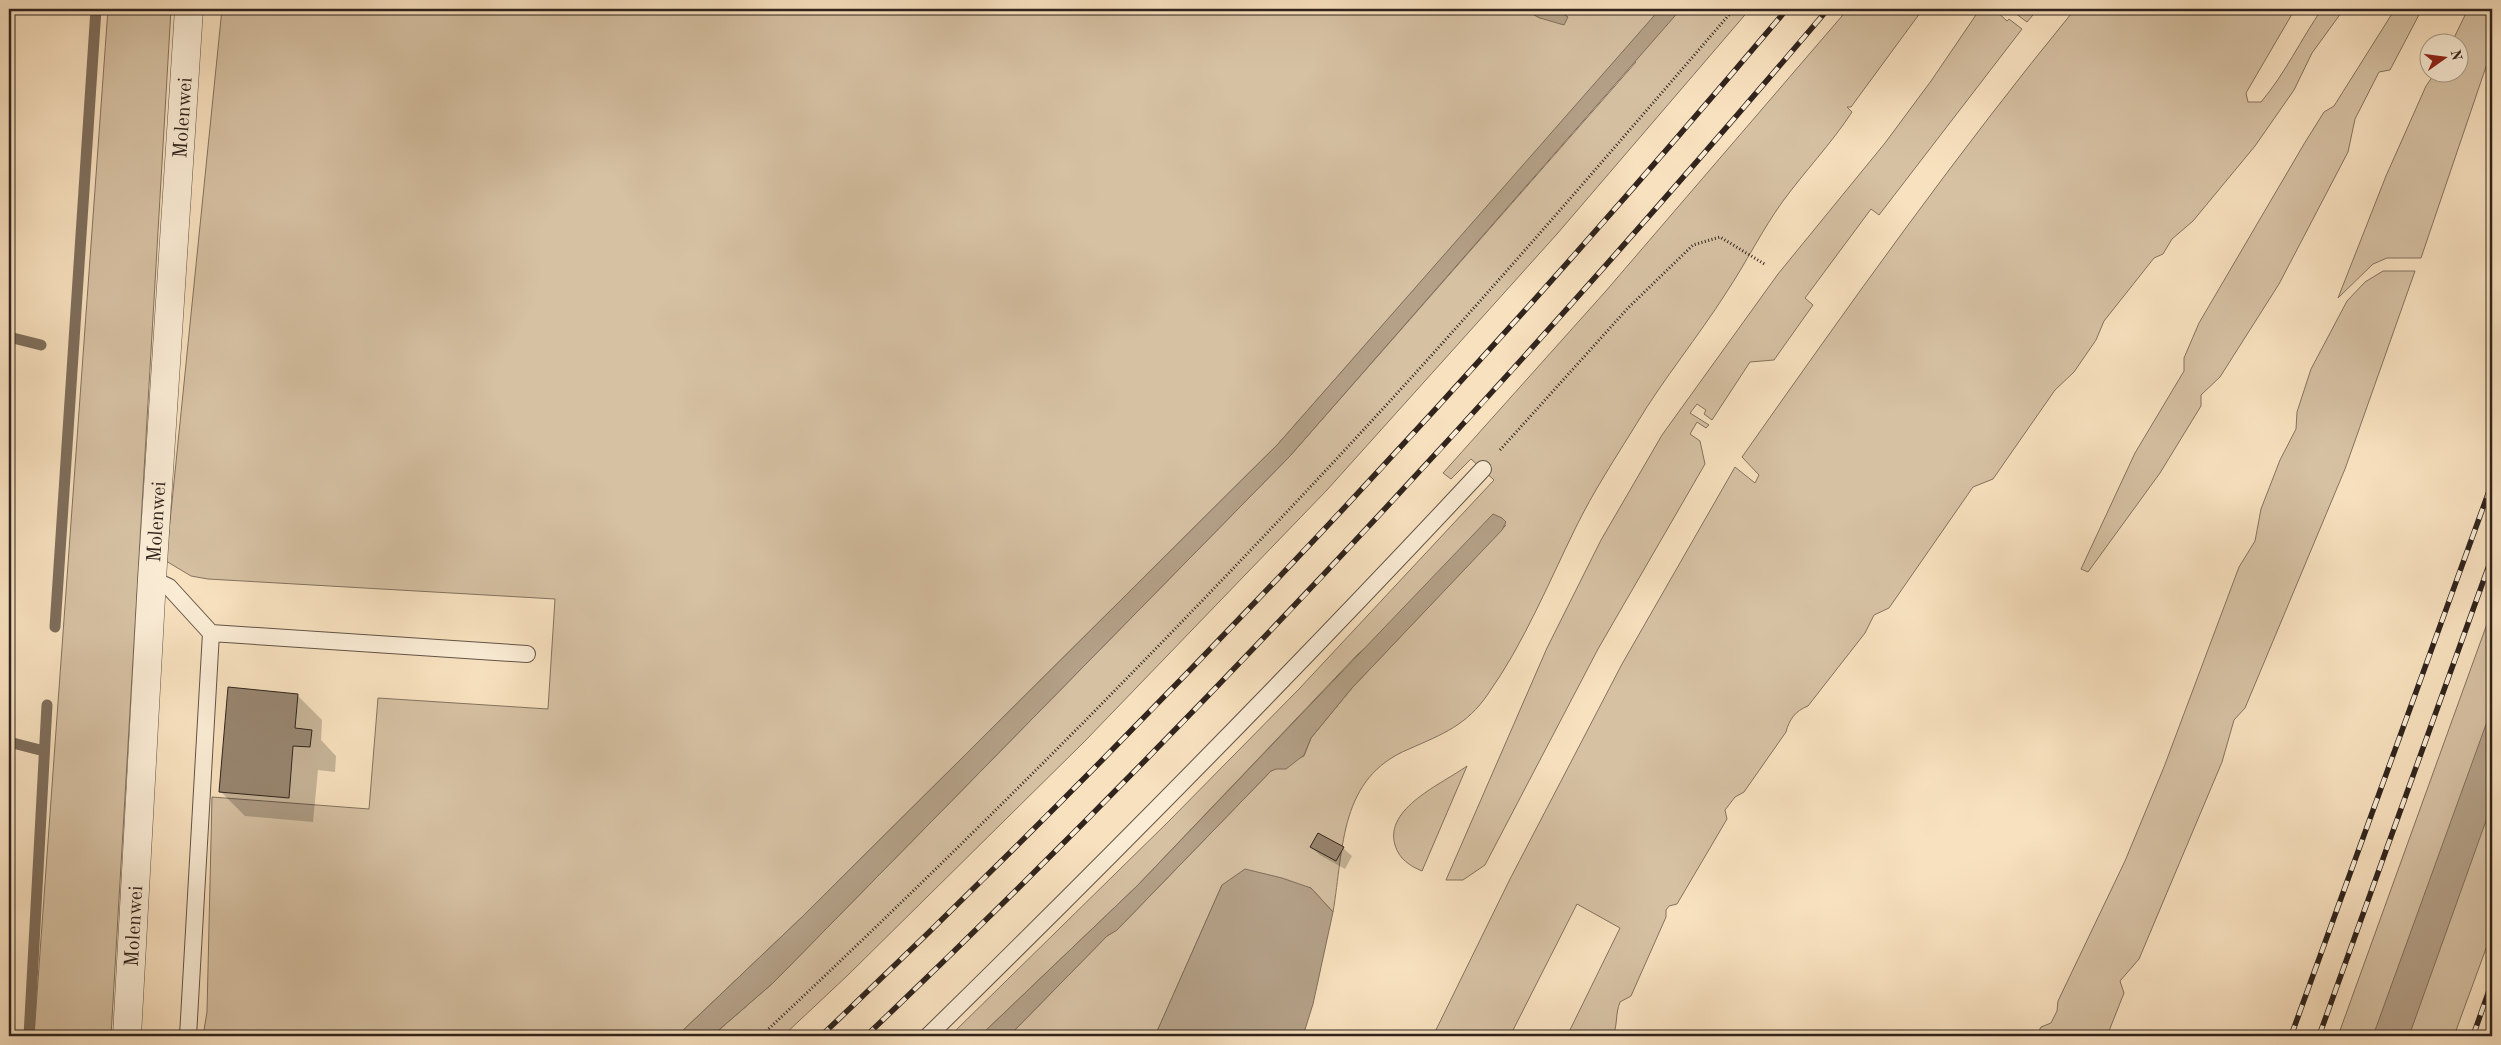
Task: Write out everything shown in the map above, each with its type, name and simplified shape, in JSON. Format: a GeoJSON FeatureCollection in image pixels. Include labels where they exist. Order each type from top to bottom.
{"type":"FeatureCollection","features":[{"type":"Feature","properties":{"kind":"street","name":"Molenwei"},"geometry":{"type":"LineString","coordinates":[[127,1036],[152,580],[189,9]]}},
{"type":"Feature","properties":{"kind":"lane"},"geometry":{"type":"LineString","coordinates":[[928,1036],[1177,790],[1287,677],[1483,469]]}},
{"type":"Feature","properties":{"kind":"lane"},"geometry":{"type":"LineString","coordinates":[[152,580],[169,587],[211,633],[527,654]]}},
{"type":"Feature","properties":{"kind":"lane"},"geometry":{"type":"LineString","coordinates":[[188,1036],[211,633]]}},
{"type":"Feature","properties":{"kind":"path"},"geometry":{"type":"LineString","coordinates":[[761,1036],[1075,732],[1316,482],[1543,231],[1734,9]]}},
{"type":"Feature","properties":{"kind":"path"},"geometry":{"type":"LineString","coordinates":[[1483,469],[1628,308],[1693,245],[1720,238],[1766,265]]}},
{"type":"Feature","properties":{"kind":"shaded area"},"geometry":{"type":"Polygon","coordinates":[[[108,9],[171,9],[111,1036],[34,1036],[108,9]]]}},
{"type":"Feature","properties":{"kind":"shaded area"},"geometry":{"type":"Polygon","coordinates":[[[222,9],[1523,9],[1540,18],[1568,17],[1555,9],[1750,9],[1557,234],[1327,490],[1084,742],[848,975],[783,1036],[712,1036],[773,983],[1290,456],[1636,62],[1621,55],[1278,444],[802,917],[677,1036],[203,1036],[207,1012],[212,797],[369,809],[378,698],[548,709],[555,599],[208,579],[191,576],[166,561],[222,9]]]}},
{"type":"Feature","properties":{"kind":"shaded area"},"geometry":{"type":"Polygon","coordinates":[[[1523,9],[1555,9],[1568,17],[1564,25],[1540,18],[1523,9]]]}},
{"type":"Feature","properties":{"kind":"shaded area"},"geometry":{"type":"Polygon","coordinates":[[[1660,9],[1681,9],[1290,456],[773,983],[712,1036],[677,1036],[802,917],[1278,444],[1660,9]]]}},
{"type":"Feature","properties":{"kind":"shaded area"},"geometry":{"type":"Polygon","coordinates":[[[1848,9],[1923,9],[1851,107],[1847,107],[1852,112],[1783,201],[1733,282],[1647,406],[1589,502],[1524,634],[1488,694],[1472,714],[1453,728],[1386,762],[1369,778],[1357,796],[1343,840],[1333,912],[1311,888],[1222,885],[1155,1036],[1009,1036],[1107,936],[1117,930],[1271,771],[1304,756],[1311,738],[1352,688],[1506,525],[1357,655],[1137,886],[980,1036],[950,1036],[1169,821],[1299,689],[1494,480],[1471,459],[1451,479],[1443,473],[1605,292],[1848,9]]]}},
{"type":"Feature","properties":{"kind":"shaded area"},"geometry":{"type":"Polygon","coordinates":[[[1980,9],[1994,9],[2007,21],[2009,19],[2022,29],[1879,215],[1871,209],[1805,298],[1813,305],[1774,360],[1750,362],[1712,420],[1704,414],[1706,410],[1697,404],[1690,413],[1709,425],[1706,428],[1697,422],[1690,434],[1700,441],[1705,464],[1598,649],[1485,865],[1463,880],[1446,880],[1547,648],[1601,540],[1662,435],[1778,274],[1885,143],[1931,81],[1980,9]]]}},
{"type":"Feature","properties":{"kind":"shaded area"},"geometry":{"type":"Polygon","coordinates":[[[2014,9],[2038,9],[2027,22],[2015,13],[2014,9]]]}},
{"type":"Feature","properties":{"kind":"shaded area"},"geometry":{"type":"Polygon","coordinates":[[[2075,9],[2295,9],[2246,93],[2248,102],[2261,102],[2278,80],[2322,9],[2344,9],[2312,53],[2294,90],[2255,146],[2193,221],[2172,239],[2163,254],[2154,258],[2104,321],[2096,340],[2074,372],[2055,390],[1993,479],[1973,487],[1889,608],[1874,615],[1865,633],[1808,706],[1793,716],[1786,732],[1744,792],[1735,797],[1725,810],[1727,819],[1677,904],[1669,906],[1666,910],[1666,917],[1631,996],[1620,1002],[1613,1036],[1567,1036],[1620,928],[1577,904],[1510,1036],[1433,1036],[1510,879],[1622,664],[1735,467],[1755,483],[1759,475],[1742,457],[1863,286],[1946,174],[2075,9]]]}},
{"type":"Feature","properties":{"kind":"shaded area"},"geometry":{"type":"Polygon","coordinates":[[[2395,9],[2422,9],[2390,70],[2379,72],[2355,119],[2348,152],[2279,284],[2220,377],[2201,395],[2201,406],[2160,473],[2088,572],[2081,569],[2135,453],[2184,371],[2184,358],[2199,323],[2304,144],[2324,112],[2334,106],[2395,9]]]}},
{"type":"Feature","properties":{"kind":"shaded area"},"geometry":{"type":"Polygon","coordinates":[[[2468,9],[2492,9],[2492,49],[2421,258],[2387,258],[2373,264],[2338,298],[2386,176],[2426,86],[2429,82],[2468,82],[2468,32],[2457,32],[2468,9]]]}},
{"type":"Feature","properties":{"kind":"shaded area"},"geometry":{"type":"Polygon","coordinates":[[[2383,271],[2415,271],[2345,469],[2245,708],[2234,720],[2222,762],[2139,959],[2120,981],[2124,993],[2107,1036],[2036,1036],[2041,1027],[2051,1023],[2057,1011],[2058,1001],[2125,861],[2164,767],[2239,567],[2255,541],[2261,509],[2280,460],[2296,429],[2297,412],[2311,369],[2347,301],[2365,282],[2383,271]]]}},
{"type":"Feature","properties":{"kind":"shaded area"},"geometry":{"type":"Polygon","coordinates":[[[1493,514],[1506,522],[1502,530],[1352,688],[1311,738],[1304,755],[1286,769],[1271,771],[1117,930],[1107,936],[1009,1036],[980,1036],[1137,886],[1493,514]]]}},
{"type":"Feature","properties":{"kind":"shaded area"},"geometry":{"type":"Polygon","coordinates":[[[2492,610],[2492,932],[2454,1036],[2338,1036],[2492,610]]]}},
{"type":"Feature","properties":{"kind":"shaded area"},"geometry":{"type":"Polygon","coordinates":[[[2492,708],[2492,804],[2409,1036],[2373,1036],[2492,708]]]}},
{"type":"Feature","properties":{"kind":"shaded area"},"geometry":{"type":"Polygon","coordinates":[[[1467,766],[1422,871],[1409,864],[1397,850],[1394,832],[1398,820],[1406,808],[1418,798],[1467,766]]]}},
{"type":"Feature","properties":{"kind":"shaded area"},"geometry":{"type":"Polygon","coordinates":[[[1245,869],[1282,878],[1311,888],[1333,912],[1313,1004],[1303,1036],[1155,1036],[1222,885],[1245,869]]]}},
{"type":"Feature","properties":{"kind":"building"},"geometry":{"type":"Polygon","coordinates":[[[228,687],[298,694],[295,728],[312,730],[310,747],[293,746],[289,798],[219,792],[228,687]]]}},
{"type":"Feature","properties":{"kind":"building"},"geometry":{"type":"Polygon","coordinates":[[[1318,833],[1344,847],[1336,861],[1310,847],[1318,833]]]}},
{"type":"Feature","properties":{"kind":"waterway"},"geometry":{"type":"LineString","coordinates":[[55,627],[96,9]]}},
{"type":"Feature","properties":{"kind":"waterway"},"geometry":{"type":"LineString","coordinates":[[9,337],[41,345]]}},
{"type":"Feature","properties":{"kind":"waterway"},"geometry":{"type":"LineString","coordinates":[[29,1036],[47,705]]}},
{"type":"Feature","properties":{"kind":"waterway"},"geometry":{"type":"LineString","coordinates":[[9,742],[44,751]]}},
{"type":"Feature","properties":{"kind":"railway"},"geometry":{"type":"LineString","coordinates":[[821,1036],[948,914],[1073,789],[1318,536],[1556,275],[1787,9]]}},
{"type":"Feature","properties":{"kind":"railway"},"geometry":{"type":"LineString","coordinates":[[866,1036],[1117,789],[1240,663],[1360,535],[1480,406],[1597,275],[1828,9]]}},
{"type":"Feature","properties":{"kind":"railway"},"geometry":{"type":"LineString","coordinates":[[2291,1036],[2492,483]]}},
{"type":"Feature","properties":{"kind":"railway"},"geometry":{"type":"LineString","coordinates":[[2319,1036],[2492,557]]}},
{"type":"Feature","properties":{"kind":"railway"},"geometry":{"type":"LineString","coordinates":[[2473,1036],[2492,982]]}}]}
